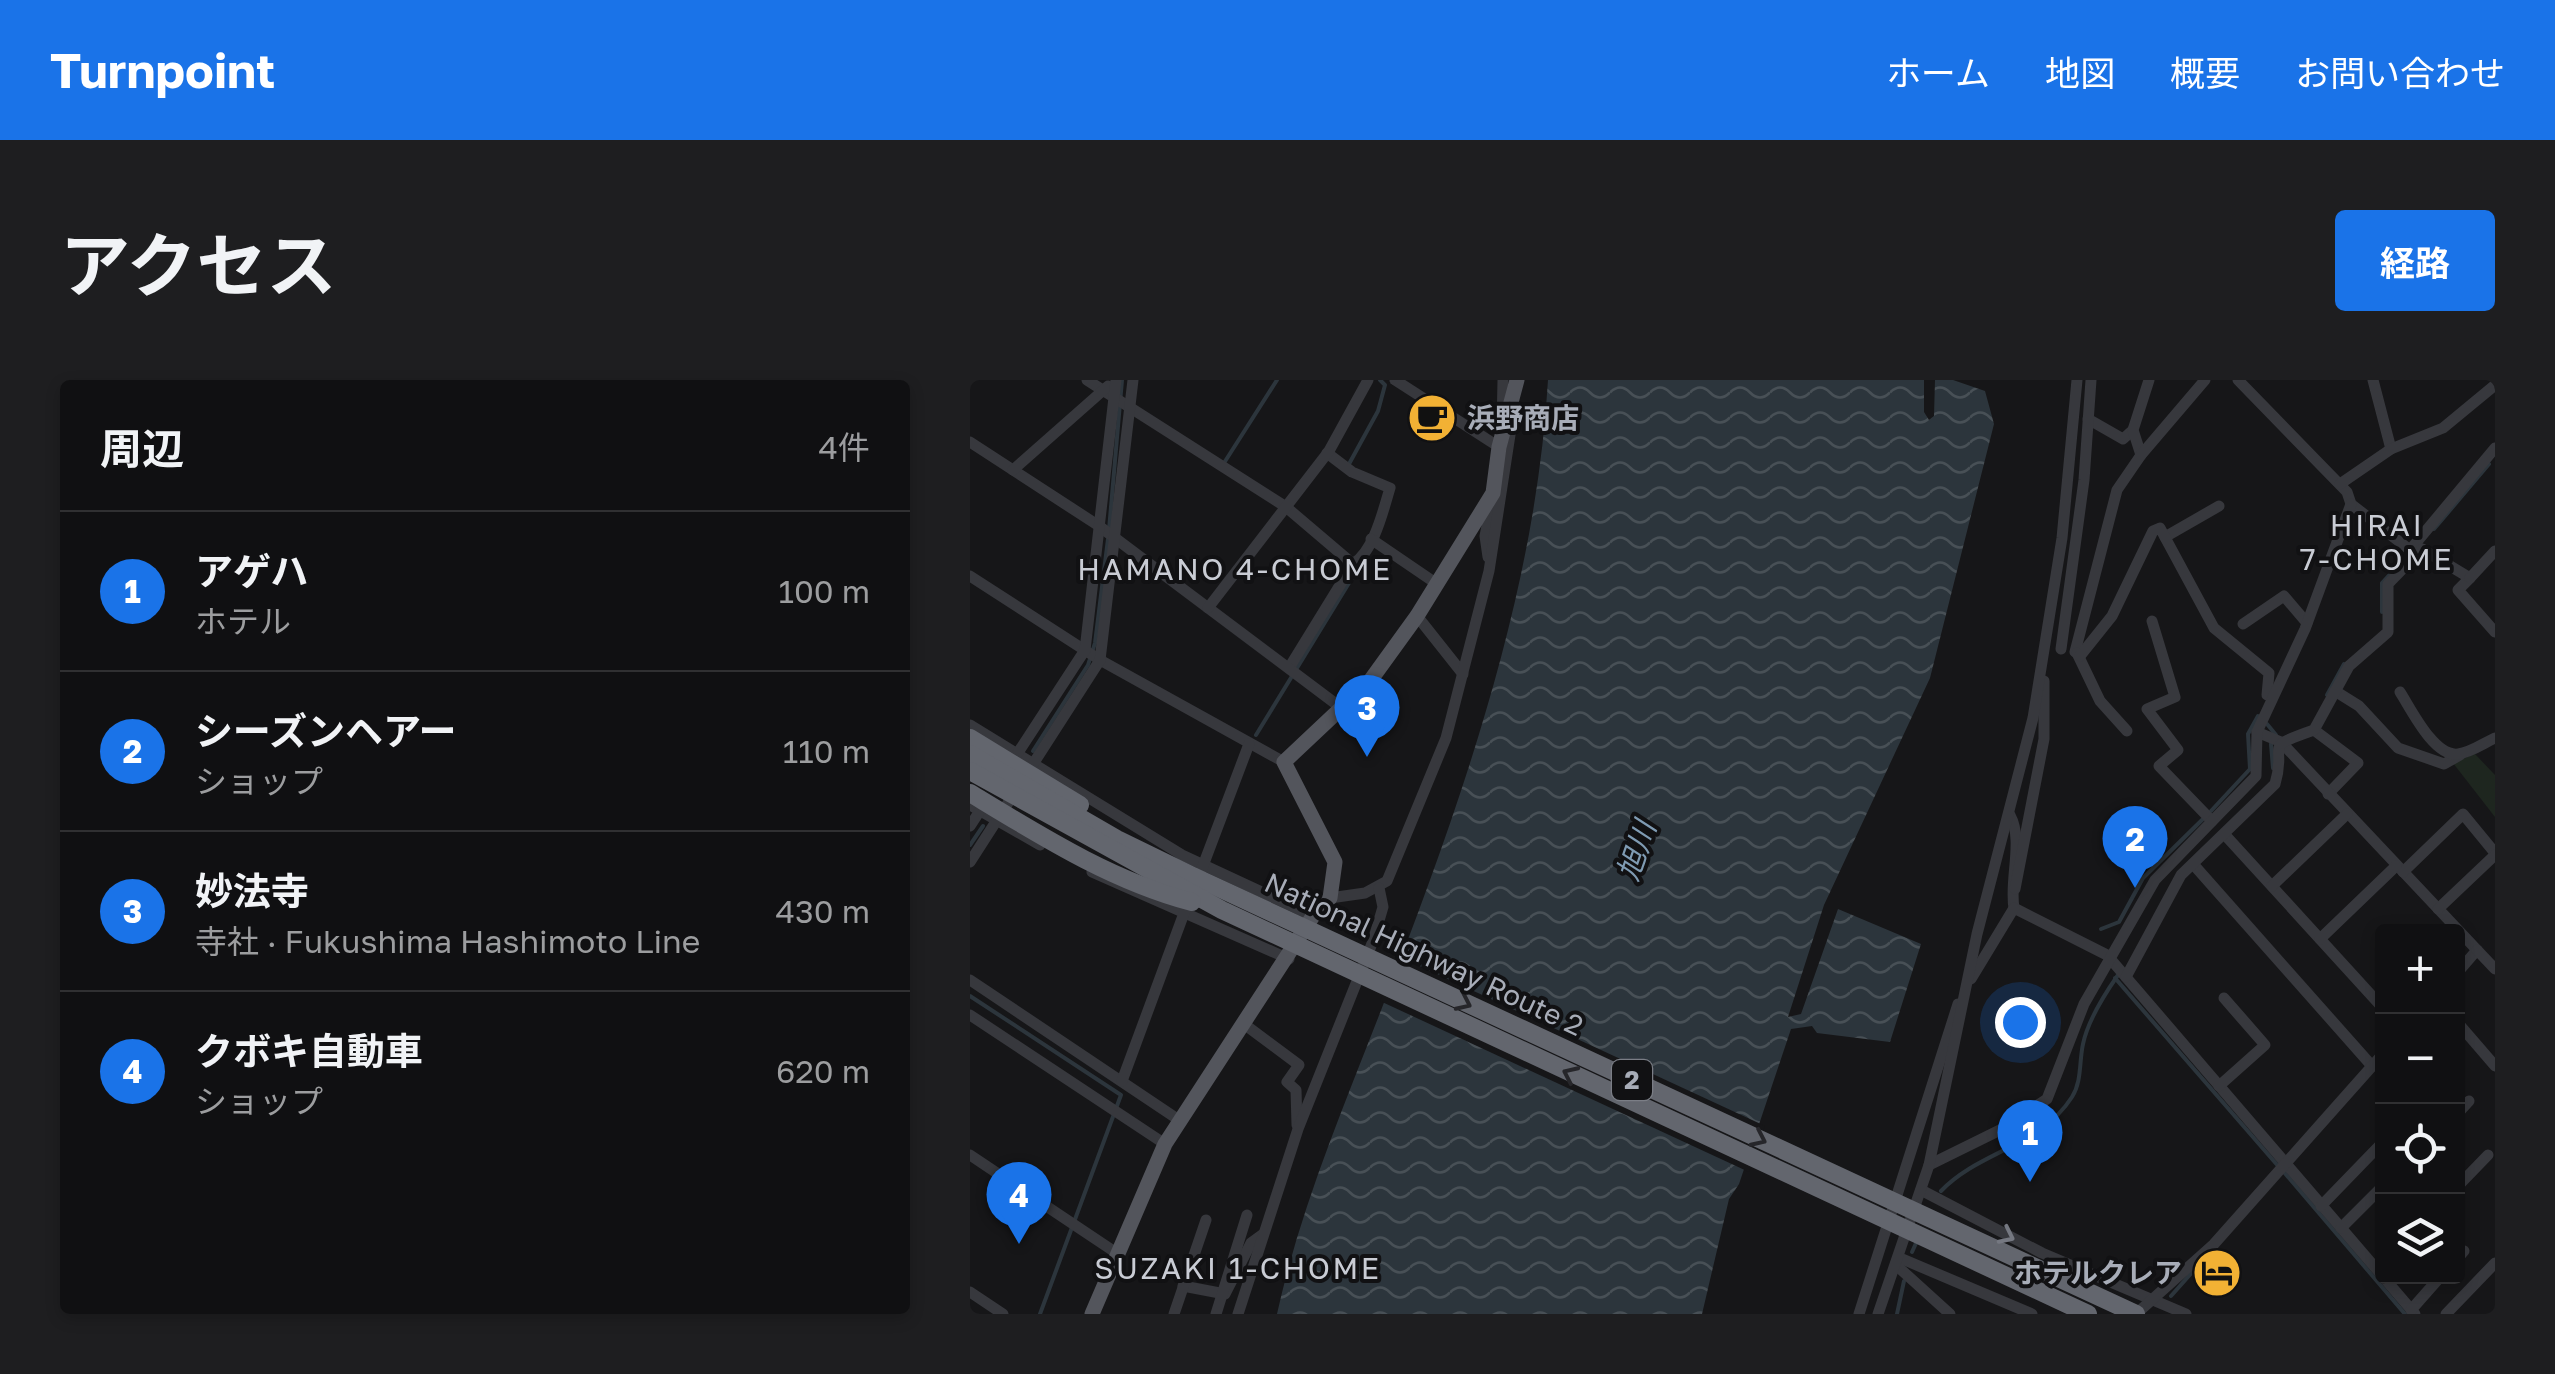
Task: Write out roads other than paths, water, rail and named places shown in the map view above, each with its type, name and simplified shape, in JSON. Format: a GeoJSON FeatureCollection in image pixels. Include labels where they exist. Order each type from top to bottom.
{"type":"FeatureCollection","features":[{"type":"Feature","properties":{"kind":"highway"},"geometry":{"type":"LineString","coordinates":[[970,738],[1199,872]]}},
{"type":"Feature","properties":{"kind":"highway","name":"National Highway Route 2"},"geometry":{"type":"LineString","coordinates":[[970,754],[1118,839],[1199,872],[2136,1314]]}},
{"type":"Feature","properties":{"kind":"highway","name":"National Highway Route 2"},"geometry":{"type":"LineString","coordinates":[[970,771],[1222,910],[2088,1314]]}},
{"type":"Feature","properties":{"kind":"highway"},"geometry":{"type":"LineString","coordinates":[[970,792],[1133,884],[1222,910]]}},
{"type":"Feature","properties":{"kind":"main road"},"geometry":{"type":"LineString","coordinates":[[1092,1314],[1115,1252],[1165,1144],[1314,916],[1330,898],[1335,862],[1284,762],[1344,710],[1417,616],[1493,493],[1500,440],[1516,380]]}},
{"type":"Feature","properties":{"kind":"street"},"geometry":{"type":"LineString","coordinates":[[1087,380],[1286,507],[1353,564]]}},
{"type":"Feature","properties":{"kind":"street"},"geometry":{"type":"LineString","coordinates":[[970,862],[1033,766],[1092,655],[1107,532],[1116,380]]}},
{"type":"Feature","properties":{"kind":"street"},"geometry":{"type":"LineString","coordinates":[[1013,470],[1117,400],[1133,380]]}},
{"type":"Feature","properties":{"kind":"street"},"geometry":{"type":"LineString","coordinates":[[1208,608],[1327,453],[1368,380]]}},
{"type":"Feature","properties":{"kind":"street"},"geometry":{"type":"LineString","coordinates":[[1395,380],[1500,440],[1503,380]]}},
{"type":"Feature","properties":{"kind":"street"},"geometry":{"type":"LineString","coordinates":[[1330,898],[1379,888],[1398,864],[1446,738],[1489,571],[1510,453],[1516,380]]}},
{"type":"Feature","properties":{"kind":"street"},"geometry":{"type":"LineString","coordinates":[[1878,1314],[1899,1262],[1929,1164],[1965,991],[2010,815],[2042,666],[2052,613],[2076,380]]}},
{"type":"Feature","properties":{"kind":"street"},"geometry":{"type":"LineString","coordinates":[[2061,649],[2091,380]]}},
{"type":"Feature","properties":{"kind":"street"},"geometry":{"type":"LineString","coordinates":[[2088,418],[2122,439],[2133,430],[2149,380]]}},
{"type":"Feature","properties":{"kind":"street"},"geometry":{"type":"LineString","coordinates":[[2127,731],[2100,701],[2078,654],[2117,490],[2141,454],[2205,380]]}},
{"type":"Feature","properties":{"kind":"street"},"geometry":{"type":"LineString","coordinates":[[2373,380],[2391,449]]}},
{"type":"Feature","properties":{"kind":"street"},"geometry":{"type":"LineString","coordinates":[[2244,382],[2340,484],[2352,504],[2416,550],[2470,578]]}},
{"type":"Feature","properties":{"kind":"street"},"geometry":{"type":"LineString","coordinates":[[2340,484],[2391,449],[2443,428],[2495,382]]}},
{"type":"Feature","properties":{"kind":"street"},"geometry":{"type":"LineString","coordinates":[[970,826],[975,808],[1092,655],[1117,400]]}},
{"type":"Feature","properties":{"kind":"street"},"geometry":{"type":"LineString","coordinates":[[2133,430],[2141,454]]}},
{"type":"Feature","properties":{"kind":"street"},"geometry":{"type":"LineString","coordinates":[[970,442],[1107,532],[1344,710]]}},
{"type":"Feature","properties":{"kind":"street"},"geometry":{"type":"LineString","coordinates":[[1929,1164],[2000,1130],[2047,1099],[2084,1004],[2120,970],[2174,886],[2275,784],[2276,748],[2280,742],[2314,730],[2349,666],[2388,632],[2388,584],[2495,448]]}},
{"type":"Feature","properties":{"kind":"street"},"geometry":{"type":"LineString","coordinates":[[1292,670],[1353,564],[1372,541],[1390,488],[1347,468],[1327,453]]}},
{"type":"Feature","properties":{"kind":"street"},"geometry":{"type":"LineString","coordinates":[[1489,571],[1486,536],[1493,493]]}},
{"type":"Feature","properties":{"kind":"street"},"geometry":{"type":"LineString","coordinates":[[2120,970],[2154,880],[2256,776],[2256,732],[2307,623],[2352,504]]}},
{"type":"Feature","properties":{"kind":"street"},"geometry":{"type":"LineString","coordinates":[[2165,537],[2219,506]]}},
{"type":"Feature","properties":{"kind":"street"},"geometry":{"type":"LineString","coordinates":[[2078,654],[2112,616],[2153,531],[2160,528],[2214,628],[2269,674],[2267,710]]}},
{"type":"Feature","properties":{"kind":"street"},"geometry":{"type":"LineString","coordinates":[[1372,541],[1437,584]]}},
{"type":"Feature","properties":{"kind":"street"},"geometry":{"type":"LineString","coordinates":[[2495,551],[2458,590],[2495,632]]}},
{"type":"Feature","properties":{"kind":"street"},"geometry":{"type":"LineString","coordinates":[[970,576],[1092,655],[1284,762]]}},
{"type":"Feature","properties":{"kind":"street"},"geometry":{"type":"LineString","coordinates":[[2242,624],[2284,596],[2307,623]]}},
{"type":"Feature","properties":{"kind":"street"},"geometry":{"type":"LineString","coordinates":[[2052,613],[2061,649]]}},
{"type":"Feature","properties":{"kind":"street"},"geometry":{"type":"LineString","coordinates":[[1417,616],[1463,674]]}},
{"type":"Feature","properties":{"kind":"street"},"geometry":{"type":"LineString","coordinates":[[2152,621],[2175,697],[2147,708],[2178,750],[2158,766],[2212,821]]}},
{"type":"Feature","properties":{"kind":"street"},"geometry":{"type":"LineString","coordinates":[[2061,649],[2078,654]]}},
{"type":"Feature","properties":{"kind":"street"},"geometry":{"type":"LineString","coordinates":[[1858,1314],[1938,1057],[1965,991],[2013,903],[2021,875],[2044,739],[2042,666]]}},
{"type":"Feature","properties":{"kind":"street"},"geometry":{"type":"LineString","coordinates":[[2335,691],[2359,706],[2398,748],[2444,764],[2495,738]]}},
{"type":"Feature","properties":{"kind":"street"},"geometry":{"type":"LineString","coordinates":[[2400,692],[2431,738],[2449,753],[2460,755]]}},
{"type":"Feature","properties":{"kind":"street"},"geometry":{"type":"LineString","coordinates":[[970,725],[1199,872],[1314,916]]}},
{"type":"Feature","properties":{"kind":"street"},"geometry":{"type":"LineString","coordinates":[[2314,730],[2358,763],[2328,794]]}},
{"type":"Feature","properties":{"kind":"street"},"geometry":{"type":"LineString","coordinates":[[2256,732],[2280,742],[2495,969]]}},
{"type":"Feature","properties":{"kind":"street"},"geometry":{"type":"LineString","coordinates":[[1124,1082],[1184,911],[1250,744]]}},
{"type":"Feature","properties":{"kind":"street"},"geometry":{"type":"LineString","coordinates":[[975,808],[1120,887],[1184,911],[1289,959]]}},
{"type":"Feature","properties":{"kind":"street"},"geometry":{"type":"LineString","coordinates":[[2272,886],[2347,814]]}},
{"type":"Feature","properties":{"kind":"street"},"geometry":{"type":"LineString","coordinates":[[2320,940],[2463,814],[2495,854],[2438,909]]}},
{"type":"Feature","properties":{"kind":"street"},"geometry":{"type":"LineString","coordinates":[[2010,815],[2016,835],[2013,903],[2022,916],[2090,943],[2120,970],[2341,1228],[2375,1261]]}},
{"type":"Feature","properties":{"kind":"street"},"geometry":{"type":"LineString","coordinates":[[2226,836],[2375,999]]}},
{"type":"Feature","properties":{"kind":"street"},"geometry":{"type":"LineString","coordinates":[[2194,864],[2372,1066]]}},
{"type":"Feature","properties":{"kind":"street"},"geometry":{"type":"LineString","coordinates":[[1238,1314],[1298,1129],[1373,942],[1384,907],[1379,888]]}},
{"type":"Feature","properties":{"kind":"street"},"geometry":{"type":"LineString","coordinates":[[2465,964],[2477,950]]}},
{"type":"Feature","properties":{"kind":"street"},"geometry":{"type":"LineString","coordinates":[[970,980],[1180,1120]]}},
{"type":"Feature","properties":{"kind":"street"},"geometry":{"type":"LineString","coordinates":[[2218,1086],[2264,1044],[2224,998]]}},
{"type":"Feature","properties":{"kind":"street"},"geometry":{"type":"LineString","coordinates":[[970,1014],[1165,1144]]}},
{"type":"Feature","properties":{"kind":"street"},"geometry":{"type":"LineString","coordinates":[[1244,1024],[1299,1065],[1287,1082],[1296,1090],[1298,1129]]}},
{"type":"Feature","properties":{"kind":"street"},"geometry":{"type":"LineString","coordinates":[[2465,1030],[2495,1066]]}},
{"type":"Feature","properties":{"kind":"street"},"geometry":{"type":"LineString","coordinates":[[2136,1314],[2214,1244],[2375,1063]]}},
{"type":"Feature","properties":{"kind":"street"},"geometry":{"type":"LineString","coordinates":[[2465,1107],[2470,1102]]}},
{"type":"Feature","properties":{"kind":"street"},"geometry":{"type":"LineString","coordinates":[[2322,1206],[2375,1150]]}},
{"type":"Feature","properties":{"kind":"street"},"geometry":{"type":"LineString","coordinates":[[2465,1179],[2488,1154]]}},
{"type":"Feature","properties":{"kind":"street"},"geometry":{"type":"LineString","coordinates":[[970,1155],[1115,1252]]}},
{"type":"Feature","properties":{"kind":"street"},"geometry":{"type":"LineString","coordinates":[[1921,1190],[2028,1247],[2186,1314]]}},
{"type":"Feature","properties":{"kind":"street"},"geometry":{"type":"LineString","coordinates":[[2341,1228],[2376,1194]]}},
{"type":"Feature","properties":{"kind":"street"},"geometry":{"type":"LineString","coordinates":[[1216,1314],[1247,1215]]}},
{"type":"Feature","properties":{"kind":"street"},"geometry":{"type":"LineString","coordinates":[[1174,1314],[1206,1220]]}},
{"type":"Feature","properties":{"kind":"street"},"geometry":{"type":"LineString","coordinates":[[1222,1296],[1252,1243],[1262,1235]]}},
{"type":"Feature","properties":{"kind":"street"},"geometry":{"type":"LineString","coordinates":[[1899,1262],[1950,1314]]}},
{"type":"Feature","properties":{"kind":"street"},"geometry":{"type":"LineString","coordinates":[[1899,1262],[2032,1314]]}},
{"type":"Feature","properties":{"kind":"street"},"geometry":{"type":"LineString","coordinates":[[2446,1314],[2495,1263]]}},
{"type":"Feature","properties":{"kind":"street"},"geometry":{"type":"LineString","coordinates":[[2393,1284],[2413,1312],[2435,1284]]}},
{"type":"Feature","properties":{"kind":"street"},"geometry":{"type":"LineString","coordinates":[[1183,1286],[1222,1296]]}},
{"type":"Feature","properties":{"kind":"street"},"geometry":{"type":"LineString","coordinates":[[970,1292],[1003,1314]]}},
{"type":"Feature","properties":{"kind":"water","name":"旭川"},"geometry":{"type":"Polygon","coordinates":[[[1548,380],[1924,380],[1924,412],[1929,420],[1934,416],[1935,380],[1953,380],[1985,391],[1994,424],[1930,678],[1824,905],[1788,1017],[1801,1014],[1838,909],[1921,944],[1890,1042],[1817,1033],[1812,1026],[1791,1029],[1739,1184],[1729,1199],[1702,1314],[1277,1314],[1311,1194],[1441,850],[1490,696],[1528,539],[1548,380]]]}},
{"type":"Feature","properties":{"kind":"waterway"},"geometry":{"type":"LineString","coordinates":[[1109,530],[1122,380]]}},
{"type":"Feature","properties":{"kind":"waterway"},"geometry":{"type":"LineString","coordinates":[[1224,463],[1277,380]]}},
{"type":"Feature","properties":{"kind":"waterway"},"geometry":{"type":"LineString","coordinates":[[1349,464],[1378,411],[1385,385],[1380,380]]}},
{"type":"Feature","properties":{"kind":"waterway"},"geometry":{"type":"LineString","coordinates":[[2434,529],[2489,464]]}},
{"type":"Feature","properties":{"kind":"waterway"},"geometry":{"type":"LineString","coordinates":[[1033,751],[1088,665],[1095,643],[1108,539]]}},
{"type":"Feature","properties":{"kind":"waterway"},"geometry":{"type":"LineString","coordinates":[[1256,735],[1360,565]]}},
{"type":"Feature","properties":{"kind":"waterway"},"geometry":{"type":"LineString","coordinates":[[2382,612],[2382,583],[2393,571]]}},
{"type":"Feature","properties":{"kind":"waterway"},"geometry":{"type":"LineString","coordinates":[[2327,695],[2344,664]]}},
{"type":"Feature","properties":{"kind":"waterway"},"geometry":{"type":"LineString","coordinates":[[2211,811],[2250,769],[2248,734],[2258,716]]}},
{"type":"Feature","properties":{"kind":"waterway"},"geometry":{"type":"LineString","coordinates":[[2267,724],[2276,735]]}},
{"type":"Feature","properties":{"kind":"waterway"},"geometry":{"type":"LineString","coordinates":[[2271,744],[2273,768]]}},
{"type":"Feature","properties":{"kind":"waterway"},"geometry":{"type":"LineString","coordinates":[[2101,929],[2119,922],[2143,878],[2203,819]]}},
{"type":"Feature","properties":{"kind":"waterway"},"geometry":{"type":"LineString","coordinates":[[970,845],[983,826]]}},
{"type":"Feature","properties":{"kind":"waterway"},"geometry":{"type":"LineString","coordinates":[[1941,1191],[1973,1166],[2027,1138],[2059,1114],[2077,1084],[2089,1026],[2118,975]]}},
{"type":"Feature","properties":{"kind":"waterway"},"geometry":{"type":"LineString","coordinates":[[2115,978],[2279,1167]]}},
{"type":"Feature","properties":{"kind":"waterway"},"geometry":{"type":"LineString","coordinates":[[970,996],[1121,1095],[1040,1314]]}},
{"type":"Feature","properties":{"kind":"waterway"},"geometry":{"type":"LineString","coordinates":[[2283,1171],[2405,1314]]}},
{"type":"Feature","properties":{"kind":"waterway"},"geometry":{"type":"LineString","coordinates":[[1912,1252],[1917,1241]]}},
{"type":"Feature","properties":{"kind":"waterway"},"geometry":{"type":"LineString","coordinates":[[2171,1296],[2203,1260]]}},
{"type":"Feature","properties":{"kind":"waterway"},"geometry":{"type":"LineString","coordinates":[[1897,1314],[1904,1281]]}},
{"type":"Feature","properties":{"kind":"place","name":"浜野商店"},"geometry":{"type":"Point","coordinates":[1432,418]}},
{"type":"Feature","properties":{"kind":"place","name":"妙法寺"},"geometry":{"type":"Point","coordinates":[1367,757]}},
{"type":"Feature","properties":{"kind":"place","name":"シーズンヘアー"},"geometry":{"type":"Point","coordinates":[2135,888]}},
{"type":"Feature","properties":{"kind":"place","name":"アゲハ"},"geometry":{"type":"Point","coordinates":[2030,1182]}},
{"type":"Feature","properties":{"kind":"place","name":"クボキ自動車"},"geometry":{"type":"Point","coordinates":[1019,1244]}},
{"type":"Feature","properties":{"kind":"place","name":"ホテルクレア"},"geometry":{"type":"Point","coordinates":[2217,1273]}},
{"type":"Feature","properties":{"kind":"district","name":"HIRAI 7-CHOME"},"geometry":{"type":"Point","coordinates":[2377,543]}},
{"type":"Feature","properties":{"kind":"district","name":"HAMANO 4-CHOME"},"geometry":{"type":"Point","coordinates":[1235,570]}},
{"type":"Feature","properties":{"kind":"district","name":"SUZAKI 1-CHOME"},"geometry":{"type":"Point","coordinates":[1238,1269]}}]}
